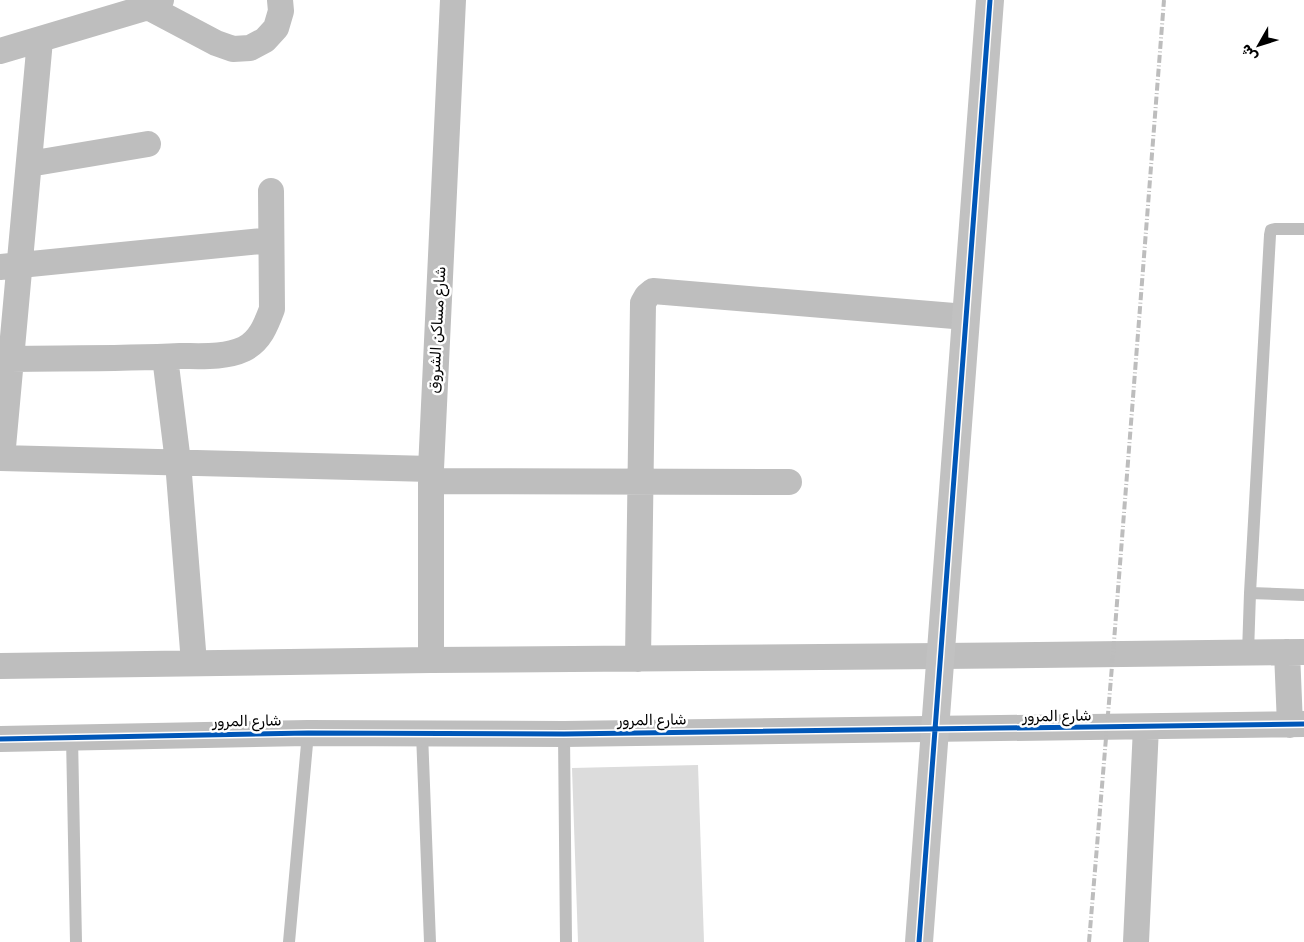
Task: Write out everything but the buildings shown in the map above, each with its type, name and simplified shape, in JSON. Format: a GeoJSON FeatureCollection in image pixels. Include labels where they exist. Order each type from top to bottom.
{"type":"FeatureCollection","features":[{"type":"Feature","properties":{"kind":"street"},"geometry":{"type":"LineString","coordinates":[[0,52],[155,4],[216,43],[233,49],[250,48],[265,40],[276,28],[281,12],[280,0]]}},
{"type":"Feature","properties":{"kind":"street","name":"شارع مساكن الشروق"},"geometry":{"type":"LineString","coordinates":[[431,660],[431,475],[453,0]]}},
{"type":"Feature","properties":{"kind":"street"},"geometry":{"type":"LineString","coordinates":[[919,942],[990,0]]}},
{"type":"Feature","properties":{"kind":"street"},"geometry":{"type":"LineString","coordinates":[[40,40],[29,164],[10,266],[1,458],[178,462],[431,475],[640,481],[789,482]]}},
{"type":"Feature","properties":{"kind":"street"},"geometry":{"type":"LineString","coordinates":[[29,164],[148,144]]}},
{"type":"Feature","properties":{"kind":"street"},"geometry":{"type":"LineString","coordinates":[[5,359],[165,357],[231,354],[246,348],[258,338],[267,325],[272,309],[270,191]]}},
{"type":"Feature","properties":{"kind":"street"},"geometry":{"type":"LineString","coordinates":[[10,266],[271,240]]}},
{"type":"Feature","properties":{"kind":"street"},"geometry":{"type":"LineString","coordinates":[[638,659],[643,302],[647,296],[653,291],[966,317]]}},
{"type":"Feature","properties":{"kind":"street"},"geometry":{"type":"LineString","coordinates":[[165,357],[178,462],[194,663]]}},
{"type":"Feature","properties":{"kind":"street"},"geometry":{"type":"LineString","coordinates":[[0,666],[1296,652],[1297,724]]}},
{"type":"Feature","properties":{"kind":"street","name":"شارع المرور"},"geometry":{"type":"LineString","coordinates":[[0,738],[308,732],[564,734],[1297,724]]}},
{"type":"Feature","properties":{"kind":"street"},"geometry":{"type":"LineString","coordinates":[[1136,942],[1146,727]]}},
{"type":"Feature","properties":{"kind":"lane"},"geometry":{"type":"LineString","coordinates":[[1248,652],[1270,235],[1271,230],[1275,229],[1304,230]]}},
{"type":"Feature","properties":{"kind":"lane"},"geometry":{"type":"LineString","coordinates":[[1250,593],[1304,595]]}},
{"type":"Feature","properties":{"kind":"lane"},"geometry":{"type":"LineString","coordinates":[[289,942],[308,732]]}},
{"type":"Feature","properties":{"kind":"lane"},"geometry":{"type":"LineString","coordinates":[[422,733],[430,942]]}},
{"type":"Feature","properties":{"kind":"lane"},"geometry":{"type":"LineString","coordinates":[[564,734],[566,942]]}},
{"type":"Feature","properties":{"kind":"lane"},"geometry":{"type":"LineString","coordinates":[[72,737],[76,942]]}},
{"type":"Feature","properties":{"kind":"railway"},"geometry":{"type":"LineString","coordinates":[[1089,942],[1164,0]]}},
{"type":"Feature","properties":{"kind":"cycle path"},"geometry":{"type":"LineString","coordinates":[[919,942],[990,0]]}},
{"type":"Feature","properties":{"kind":"cycle path"},"geometry":{"type":"LineString","coordinates":[[0,739],[308,733],[564,734],[1304,724]]}}]}
